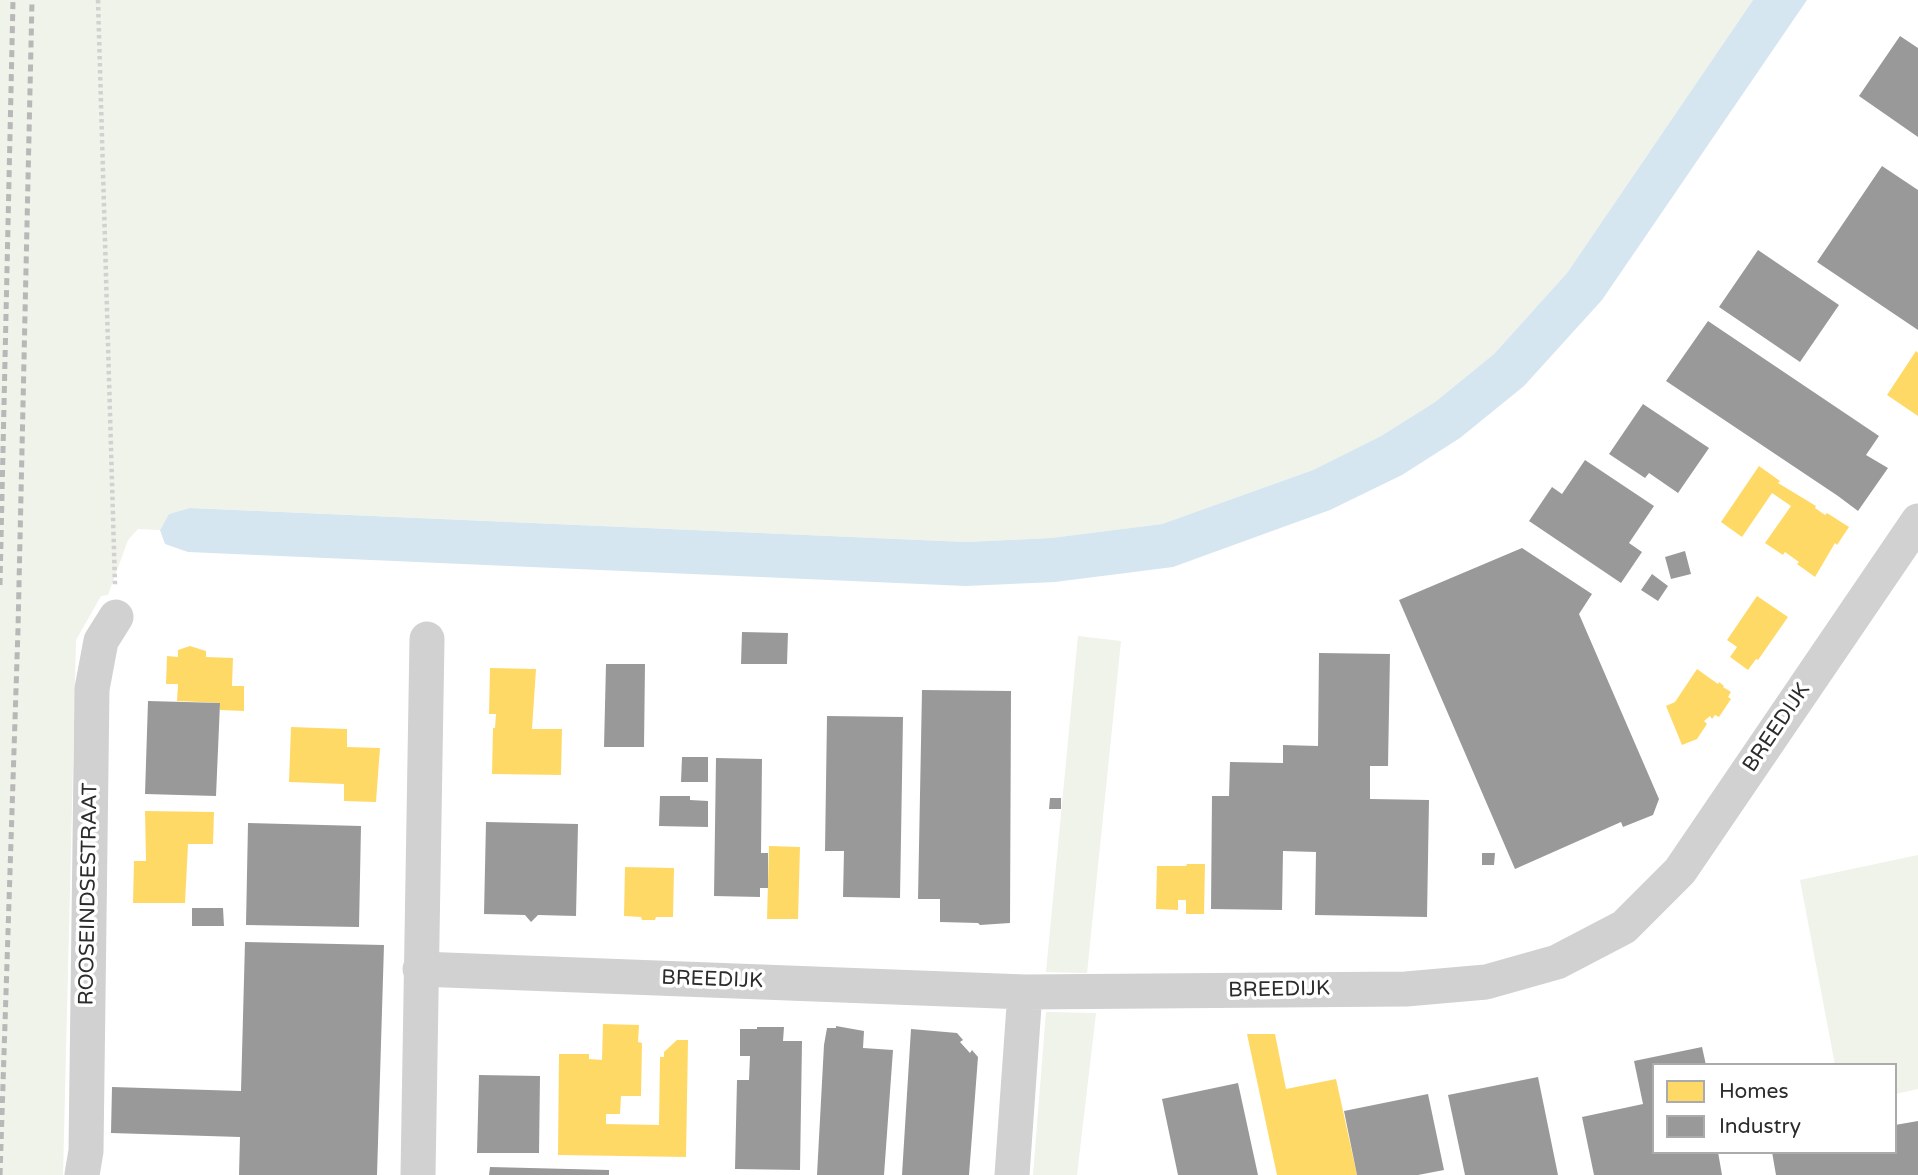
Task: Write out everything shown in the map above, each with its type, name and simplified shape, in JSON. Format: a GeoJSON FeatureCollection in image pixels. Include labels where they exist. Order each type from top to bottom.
{"type":"FeatureCollection","features":[{"type":"Feature","properties":{"kind":"street","name":"BREEDIJK"},"geometry":{"type":"LineString","coordinates":[[420,969],[1026,992],[1406,989],[1486,982],[1557,962],[1624,927],[1680,872],[1918,521]]}},
{"type":"Feature","properties":{"kind":"street","name":"ROOSEINDSESTRAAT"},"geometry":{"type":"LineString","coordinates":[[82,1175],[86,1151],[92,689],[101,641],[116,617]]}},
{"type":"Feature","properties":{"kind":"street"},"geometry":{"type":"LineString","coordinates":[[418,1175],[427,639]]}},
{"type":"Feature","properties":{"kind":"street"},"geometry":{"type":"LineString","coordinates":[[1012,1175],[1026,992]]}},
{"type":"Feature","properties":{"kind":"path"},"geometry":{"type":"LineString","coordinates":[[98,0],[116,617]]}},
{"type":"Feature","properties":{"kind":"shaded area"},"geometry":{"type":"Polygon","coordinates":[[[0,0],[1753,0],[1567,273],[1494,354],[1435,402],[1381,436],[1313,470],[1162,524],[1051,538],[966,542],[191,508],[169,514],[160,530],[138,529],[128,540],[108,595],[101,596],[76,640],[63,1175],[0,1175],[0,0]]]}},
{"type":"Feature","properties":{"kind":"shaded area"},"geometry":{"type":"Polygon","coordinates":[[[1753,0],[1807,0],[1602,300],[1524,386],[1460,438],[1402,475],[1330,510],[1173,567],[1055,582],[966,586],[188,552],[165,544],[160,530],[169,514],[190,508],[966,542],[1051,538],[1162,524],[1313,470],[1381,436],[1435,402],[1494,354],[1567,273],[1753,0]]]}},
{"type":"Feature","properties":{"kind":"shaded area"},"geometry":{"type":"Polygon","coordinates":[[[1078,636],[1121,641],[1087,973],[1046,972],[1078,636]]]}},
{"type":"Feature","properties":{"kind":"shaded area"},"geometry":{"type":"Polygon","coordinates":[[[1918,855],[1918,1089],[1897,1094],[1897,1063],[1835,1063],[1800,880],[1918,855]]]}},
{"type":"Feature","properties":{"kind":"shaded area"},"geometry":{"type":"Polygon","coordinates":[[[1046,1012],[1096,1013],[1077,1175],[1033,1175],[1046,1012]]]}},
{"type":"Feature","properties":{"kind":"building: Homes"},"geometry":{"type":"Polygon","coordinates":[[[1916,351],[1918,353],[1918,416],[1887,395],[1916,351]]]}},
{"type":"Feature","properties":{"kind":"building: Homes"},"geometry":{"type":"Polygon","coordinates":[[[1759,466],[1780,481],[1778,483],[1816,506],[1815,508],[1825,515],[1827,513],[1849,527],[1837,545],[1835,543],[1815,577],[1785,552],[1783,555],[1765,543],[1791,506],[1772,493],[1742,537],[1721,522],[1759,466]]]}},
{"type":"Feature","properties":{"kind":"building: Homes"},"geometry":{"type":"Polygon","coordinates":[[[1757,596],[1788,617],[1748,670],[1730,657],[1737,647],[1727,640],[1757,596]]]}},
{"type":"Feature","properties":{"kind":"building: Homes"},"geometry":{"type":"Polygon","coordinates":[[[190,646],[206,651],[206,657],[233,658],[232,686],[244,686],[244,711],[220,710],[220,703],[177,701],[178,684],[166,684],[167,656],[178,657],[178,650],[190,646]]]}},
{"type":"Feature","properties":{"kind":"building: Homes"},"geometry":{"type":"Polygon","coordinates":[[[490,668],[536,669],[532,729],[562,729],[561,775],[492,774],[496,714],[489,714],[490,668]]]}},
{"type":"Feature","properties":{"kind":"building: Homes"},"geometry":{"type":"Polygon","coordinates":[[[1697,669],[1731,692],[1728,697],[1731,699],[1719,717],[1715,715],[1712,719],[1710,716],[1704,721],[1707,724],[1697,739],[1682,745],[1666,706],[1675,702],[1697,669]]]}},
{"type":"Feature","properties":{"kind":"building: Homes"},"geometry":{"type":"Polygon","coordinates":[[[291,727],[347,729],[347,747],[380,748],[376,802],[344,801],[344,784],[289,782],[291,727]]]}},
{"type":"Feature","properties":{"kind":"building: Homes"},"geometry":{"type":"Polygon","coordinates":[[[145,811],[214,812],[213,844],[188,844],[185,903],[133,903],[134,861],[146,861],[145,811]]]}},
{"type":"Feature","properties":{"kind":"building: Homes"},"geometry":{"type":"Polygon","coordinates":[[[769,846],[800,847],[798,919],[767,919],[769,846]]]}},
{"type":"Feature","properties":{"kind":"building: Homes"},"geometry":{"type":"Polygon","coordinates":[[[1205,864],[1204,914],[1186,914],[1186,900],[1178,900],[1178,910],[1156,909],[1157,866],[1205,864]]]}},
{"type":"Feature","properties":{"kind":"building: Homes"},"geometry":{"type":"Polygon","coordinates":[[[625,867],[674,868],[673,917],[642,920],[641,917],[624,916],[625,867]]]}},
{"type":"Feature","properties":{"kind":"building: Homes"},"geometry":{"type":"Polygon","coordinates":[[[603,1024],[639,1025],[638,1042],[642,1043],[641,1096],[621,1096],[620,1114],[606,1114],[606,1124],[659,1125],[660,1057],[664,1057],[664,1052],[677,1040],[688,1040],[686,1157],[558,1155],[559,1054],[589,1054],[589,1059],[602,1060],[603,1024]]]}},
{"type":"Feature","properties":{"kind":"building: Homes"},"geometry":{"type":"Polygon","coordinates":[[[1247,1034],[1275,1034],[1286,1089],[1336,1079],[1357,1175],[1277,1175],[1247,1034]]]}},
{"type":"Feature","properties":{"kind":"building: Industry"},"geometry":{"type":"Polygon","coordinates":[[[1900,36],[1918,48],[1918,137],[1859,96],[1900,36]]]}},
{"type":"Feature","properties":{"kind":"building: Industry"},"geometry":{"type":"Polygon","coordinates":[[[1882,166],[1918,190],[1918,330],[1817,262],[1882,166]]]}},
{"type":"Feature","properties":{"kind":"building: Industry"},"geometry":{"type":"Polygon","coordinates":[[[1758,250],[1839,305],[1800,362],[1719,307],[1758,250]]]}},
{"type":"Feature","properties":{"kind":"building: Industry"},"geometry":{"type":"Polygon","coordinates":[[[1708,321],[1879,436],[1866,455],[1888,468],[1858,511],[1666,381],[1708,321]]]}},
{"type":"Feature","properties":{"kind":"building: Industry"},"geometry":{"type":"Polygon","coordinates":[[[1643,404],[1709,448],[1678,493],[1649,473],[1645,478],[1609,454],[1643,404]]]}},
{"type":"Feature","properties":{"kind":"building: Industry"},"geometry":{"type":"Polygon","coordinates":[[[1585,460],[1654,506],[1629,543],[1642,552],[1621,583],[1529,521],[1552,487],[1562,494],[1585,460]]]}},
{"type":"Feature","properties":{"kind":"building: Industry"},"geometry":{"type":"Polygon","coordinates":[[[1522,548],[1592,594],[1579,614],[1659,799],[1653,815],[1623,827],[1621,822],[1515,869],[1399,600],[1522,548]]]}},
{"type":"Feature","properties":{"kind":"building: Industry"},"geometry":{"type":"Polygon","coordinates":[[[1685,551],[1691,574],[1671,579],[1665,557],[1685,551]]]}},
{"type":"Feature","properties":{"kind":"building: Industry"},"geometry":{"type":"Polygon","coordinates":[[[1652,574],[1668,586],[1658,601],[1641,590],[1652,574]]]}},
{"type":"Feature","properties":{"kind":"building: Industry"},"geometry":{"type":"Polygon","coordinates":[[[742,632],[788,633],[787,664],[741,664],[742,632]]]}},
{"type":"Feature","properties":{"kind":"building: Industry"},"geometry":{"type":"Polygon","coordinates":[[[1319,653],[1390,654],[1388,766],[1370,766],[1370,799],[1429,800],[1427,917],[1315,915],[1316,852],[1283,851],[1282,910],[1211,909],[1212,796],[1229,796],[1230,762],[1283,763],[1283,745],[1318,746],[1319,653]]]}},
{"type":"Feature","properties":{"kind":"building: Industry"},"geometry":{"type":"Polygon","coordinates":[[[606,664],[645,664],[644,747],[604,747],[606,664]]]}},
{"type":"Feature","properties":{"kind":"building: Industry"},"geometry":{"type":"Polygon","coordinates":[[[922,690],[1011,691],[1010,923],[980,925],[940,922],[940,899],[918,899],[922,690]]]}},
{"type":"Feature","properties":{"kind":"building: Industry"},"geometry":{"type":"Polygon","coordinates":[[[148,701],[220,703],[216,796],[145,794],[148,701]]]}},
{"type":"Feature","properties":{"kind":"building: Industry"},"geometry":{"type":"Polygon","coordinates":[[[827,716],[903,717],[900,898],[843,897],[844,851],[825,851],[827,716]]]}},
{"type":"Feature","properties":{"kind":"building: Industry"},"geometry":{"type":"Polygon","coordinates":[[[682,757],[708,757],[708,782],[681,782],[682,757]]]}},
{"type":"Feature","properties":{"kind":"building: Industry"},"geometry":{"type":"Polygon","coordinates":[[[716,758],[762,759],[761,853],[768,853],[768,888],[760,888],[760,897],[714,896],[716,758]]]}},
{"type":"Feature","properties":{"kind":"building: Industry"},"geometry":{"type":"Polygon","coordinates":[[[660,796],[690,796],[690,800],[708,801],[708,827],[659,826],[660,796]]]}},
{"type":"Feature","properties":{"kind":"building: Industry"},"geometry":{"type":"Polygon","coordinates":[[[1050,798],[1061,798],[1061,809],[1049,809],[1050,798]]]}},
{"type":"Feature","properties":{"kind":"building: Industry"},"geometry":{"type":"Polygon","coordinates":[[[486,822],[578,824],[576,916],[538,915],[531,922],[525,915],[484,914],[486,822]]]}},
{"type":"Feature","properties":{"kind":"building: Industry"},"geometry":{"type":"Polygon","coordinates":[[[248,823],[361,826],[359,927],[246,925],[248,823]]]}},
{"type":"Feature","properties":{"kind":"building: Industry"},"geometry":{"type":"Polygon","coordinates":[[[1482,853],[1495,853],[1494,865],[1482,865],[1482,853]]]}},
{"type":"Feature","properties":{"kind":"building: Industry"},"geometry":{"type":"Polygon","coordinates":[[[192,908],[223,908],[224,926],[192,926],[192,908]]]}},
{"type":"Feature","properties":{"kind":"building: Industry"},"geometry":{"type":"Polygon","coordinates":[[[245,942],[384,945],[377,1175],[239,1175],[240,1137],[111,1133],[112,1087],[241,1091],[245,942]]]}},
{"type":"Feature","properties":{"kind":"building: Industry"},"geometry":{"type":"Polygon","coordinates":[[[836,1026],[864,1031],[863,1048],[893,1050],[884,1175],[817,1175],[824,1045],[827,1028],[836,1026]]]}},
{"type":"Feature","properties":{"kind":"building: Industry"},"geometry":{"type":"Polygon","coordinates":[[[784,1027],[783,1041],[802,1041],[800,1170],[735,1169],[737,1080],[749,1080],[750,1056],[740,1056],[740,1029],[784,1027]]]}},
{"type":"Feature","properties":{"kind":"building: Industry"},"geometry":{"type":"Polygon","coordinates":[[[911,1029],[957,1033],[963,1040],[960,1042],[978,1057],[969,1175],[902,1175],[911,1029]]]}},
{"type":"Feature","properties":{"kind":"building: Industry"},"geometry":{"type":"Polygon","coordinates":[[[1702,1047],[1706,1063],[1652,1063],[1652,1154],[1718,1154],[1722,1175],[1594,1175],[1582,1117],[1643,1104],[1634,1061],[1702,1047]]]}},
{"type":"Feature","properties":{"kind":"building: Industry"},"geometry":{"type":"Polygon","coordinates":[[[479,1075],[540,1076],[539,1153],[477,1153],[479,1075]]]}},
{"type":"Feature","properties":{"kind":"building: Industry"},"geometry":{"type":"Polygon","coordinates":[[[1538,1077],[1558,1175],[1465,1175],[1448,1095],[1538,1077]]]}},
{"type":"Feature","properties":{"kind":"building: Industry"},"geometry":{"type":"Polygon","coordinates":[[[1238,1083],[1258,1175],[1178,1175],[1162,1099],[1238,1083]]]}},
{"type":"Feature","properties":{"kind":"building: Industry"},"geometry":{"type":"Polygon","coordinates":[[[1428,1094],[1444,1170],[1418,1175],[1357,1175],[1344,1111],[1428,1094]]]}},
{"type":"Feature","properties":{"kind":"building: Industry"},"geometry":{"type":"Polygon","coordinates":[[[1918,1121],[1918,1175],[1776,1175],[1772,1154],[1897,1154],[1897,1125],[1918,1121]]]}},
{"type":"Feature","properties":{"kind":"building: Industry"},"geometry":{"type":"Polygon","coordinates":[[[490,1167],[609,1170],[609,1175],[489,1175],[490,1167]]]}},
{"type":"Feature","properties":{"kind":"railway"},"geometry":{"type":"LineString","coordinates":[[0,585],[13,0]]}},
{"type":"Feature","properties":{"kind":"railway"},"geometry":{"type":"LineString","coordinates":[[0,1175],[18,629],[32,0]]}}]}
